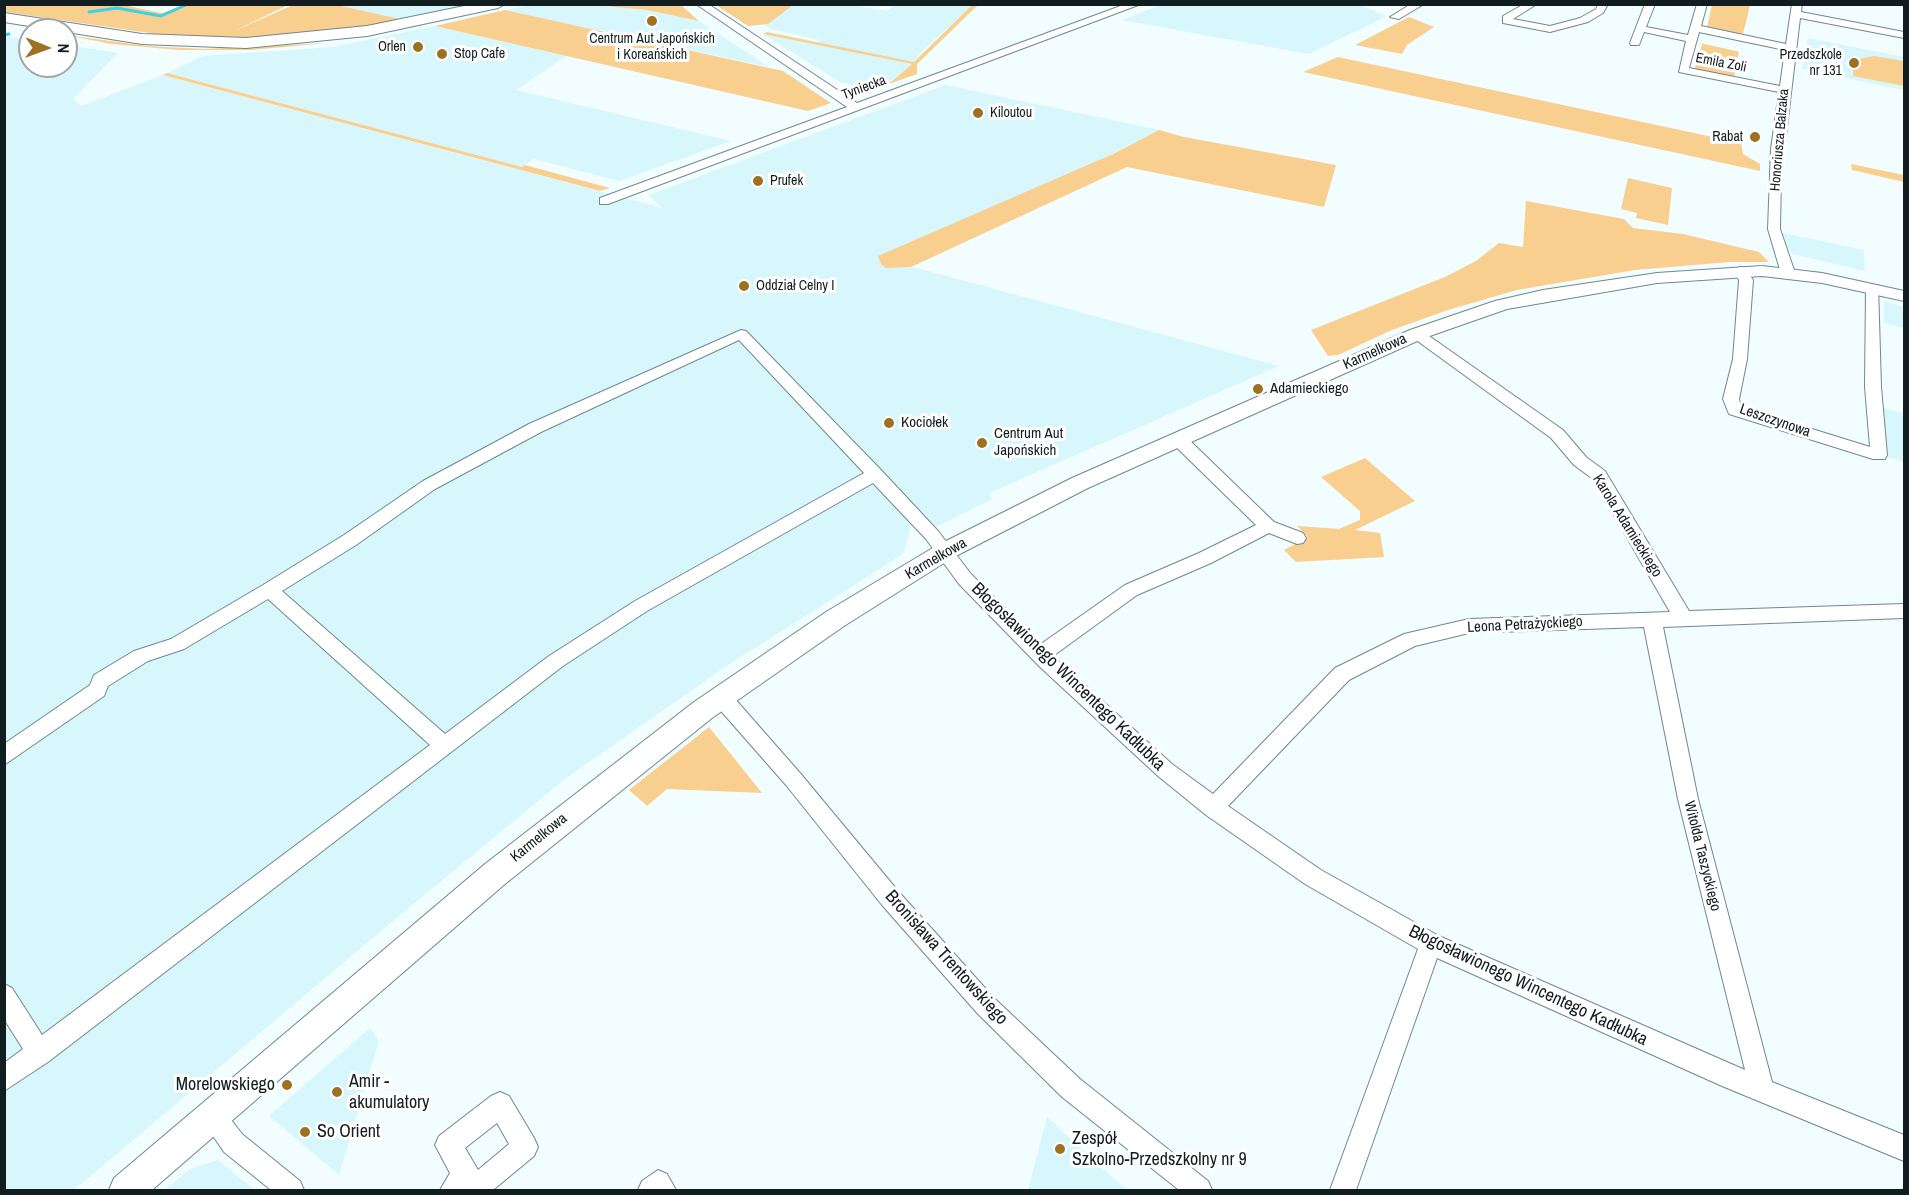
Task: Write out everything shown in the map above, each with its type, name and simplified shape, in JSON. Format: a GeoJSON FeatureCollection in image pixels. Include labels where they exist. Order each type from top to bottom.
{"type":"FeatureCollection","features":[{"type":"Feature","properties":{"kind":"main road"},"geometry":{"type":"LineString","coordinates":[[4,17],[142,39],[246,43],[357,33],[498,4]]}},
{"type":"Feature","properties":{"kind":"street"},"geometry":{"type":"LineString","coordinates":[[701,4],[855,107]]}},
{"type":"Feature","properties":{"kind":"street","name":"Tyniecka"},"geometry":{"type":"LineString","coordinates":[[604,201],[1136,4]]}},
{"type":"Feature","properties":{"kind":"street"},"geometry":{"type":"LineString","coordinates":[[1395,17],[1419,4]]}},
{"type":"Feature","properties":{"kind":"street"},"geometry":{"type":"LineString","coordinates":[[1532,4],[1507,18],[1507,21],[1550,29],[1584,20],[1600,11],[1603,4]]}},
{"type":"Feature","properties":{"kind":"street"},"geometry":{"type":"LineString","coordinates":[[1635,43],[1650,4]]}},
{"type":"Feature","properties":{"kind":"street","name":"Emila Zoli"},"geometry":{"type":"LineString","coordinates":[[1702,4],[1683,70],[1784,90]]}},
{"type":"Feature","properties":{"kind":"street"},"geometry":{"type":"LineString","coordinates":[[1796,9],[1905,35]]}},
{"type":"Feature","properties":{"kind":"street","name":"Honoriusza Balzaka"},"geometry":{"type":"LineString","coordinates":[[1788,273],[1774,229],[1777,149],[1796,9]]}},
{"type":"Feature","properties":{"kind":"street"},"geometry":{"type":"LineString","coordinates":[[1642,29],[1694,33],[1791,48]]}},
{"type":"Feature","properties":{"kind":"street","name":"Karmelkowa"},"geometry":{"type":"LineString","coordinates":[[126,1191],[495,874],[614,778],[721,697],[835,619],[944,552],[1080,483],[1417,334],[1502,305],[1586,287],[1657,278],[1740,272],[1788,273],[1874,288],[1905,296]]}},
{"type":"Feature","properties":{"kind":"street","name":"Leszczynowa"},"geometry":{"type":"LineString","coordinates":[[1740,272],[1746,280],[1740,359],[1731,399],[1734,410],[1879,455],[1873,387],[1874,288]]}},
{"type":"Feature","properties":{"kind":"street","name":"Błogosławionego Wincentego Kadłubka"},"geometry":{"type":"LineString","coordinates":[[269,590],[350,540],[429,485],[535,428],[741,334],[932,535],[965,579],[1165,770],[1213,808],[1313,877],[1431,944],[1607,1024],[1905,1148]]}},
{"type":"Feature","properties":{"kind":"street","name":"Karola Adamieckiego"},"geometry":{"type":"LineString","coordinates":[[1417,334],[1557,434],[1580,461],[1599,475],[1684,619]]}},
{"type":"Feature","properties":{"kind":"street"},"geometry":{"type":"LineString","coordinates":[[1178,439],[1268,526],[1297,538]]}},
{"type":"Feature","properties":{"kind":"street"},"geometry":{"type":"LineString","coordinates":[[4,1079],[556,661],[632,612],[760,537],[875,474]]}},
{"type":"Feature","properties":{"kind":"street"},"geometry":{"type":"LineString","coordinates":[[1041,654],[1131,590],[1205,558],[1268,526]]}},
{"type":"Feature","properties":{"kind":"street"},"geometry":{"type":"LineString","coordinates":[[4,756],[97,690],[101,681],[141,656],[177,644],[269,590],[444,744]]}},
{"type":"Feature","properties":{"kind":"street","name":"Leona Petrażyckiego"},"geometry":{"type":"LineString","coordinates":[[1213,808],[1342,674],[1411,639],[1469,626],[1905,611]]}},
{"type":"Feature","properties":{"kind":"street","name":"Witolda Taszyckiego"},"geometry":{"type":"LineString","coordinates":[[1652,620],[1688,799],[1762,1089]]}},
{"type":"Feature","properties":{"kind":"street","name":"Bronisława Trentowskiego"},"geometry":{"type":"LineString","coordinates":[[721,697],[793,779],[890,898],[986,1006],[1071,1088],[1199,1191]]}},
{"type":"Feature","properties":{"kind":"street"},"geometry":{"type":"LineString","coordinates":[[1343,1191],[1431,944]]}},
{"type":"Feature","properties":{"kind":"street"},"geometry":{"type":"LineString","coordinates":[[4,996],[39,1053]]}},
{"type":"Feature","properties":{"kind":"street"},"geometry":{"type":"LineString","coordinates":[[213,1117],[233,1143],[291,1191]]}},
{"type":"Feature","properties":{"kind":"street"},"geometry":{"type":"LineString","coordinates":[[651,1191],[658,1183],[663,1191]]}},
{"type":"Feature","properties":{"kind":"shaded area"},"geometry":{"type":"Polygon","coordinates":[[[5,4],[123,5],[162,13],[184,5],[288,5],[232,32],[293,5],[337,5],[409,21],[274,39],[184,38],[78,23],[78,18],[46,18],[5,12],[5,4]]]}},
{"type":"Feature","properties":{"kind":"shaded area"},"geometry":{"type":"Polygon","coordinates":[[[467,4],[473,7],[409,21],[337,5],[467,4]]]}},
{"type":"Feature","properties":{"kind":"shaded area"},"geometry":{"type":"Polygon","coordinates":[[[595,4],[647,10],[699,21],[769,67],[505,10],[531,5],[595,4]]]}},
{"type":"Feature","properties":{"kind":"shaded area"},"geometry":{"type":"Polygon","coordinates":[[[973,4],[978,5],[917,64],[917,74],[889,84],[912,64],[763,34],[767,32],[914,62],[973,4]]]}},
{"type":"Feature","properties":{"kind":"shaded area"},"geometry":{"type":"Polygon","coordinates":[[[1164,4],[1359,5],[1387,16],[1309,54],[1122,20],[1164,4]]]}},
{"type":"Feature","properties":{"kind":"shaded area"},"geometry":{"type":"Polygon","coordinates":[[[595,5],[681,5],[699,21],[647,10],[595,5]]]}},
{"type":"Feature","properties":{"kind":"shaded area"},"geometry":{"type":"Polygon","coordinates":[[[716,5],[793,5],[768,24],[748,26],[716,5]]]}},
{"type":"Feature","properties":{"kind":"shaded area"},"geometry":{"type":"Polygon","coordinates":[[[793,5],[852,5],[887,11],[895,5],[973,5],[921,52],[914,62],[818,43],[820,40],[771,29],[764,25],[793,5]]]}},
{"type":"Feature","properties":{"kind":"shaded area"},"geometry":{"type":"Polygon","coordinates":[[[1712,5],[1750,5],[1743,34],[1707,27],[1712,5]]]}},
{"type":"Feature","properties":{"kind":"shaded area"},"geometry":{"type":"Polygon","coordinates":[[[505,10],[783,71],[831,103],[808,111],[435,26],[505,10]]]}},
{"type":"Feature","properties":{"kind":"shaded area"},"geometry":{"type":"Polygon","coordinates":[[[1409,17],[1434,27],[1407,45],[1402,54],[1355,45],[1409,17]]]}},
{"type":"Feature","properties":{"kind":"shaded area"},"geometry":{"type":"Polygon","coordinates":[[[435,26],[566,56],[516,90],[731,141],[619,181],[534,159],[522,167],[167,73],[203,56],[333,47],[435,26]]]}},
{"type":"Feature","properties":{"kind":"shaded area"},"geometry":{"type":"Polygon","coordinates":[[[763,34],[913,64],[889,84],[881,87],[856,86],[840,82],[763,34]]]}},
{"type":"Feature","properties":{"kind":"shaded area"},"geometry":{"type":"Polygon","coordinates":[[[78,37],[148,46],[204,49],[327,43],[250,50],[179,50],[111,44],[78,37]]]}},
{"type":"Feature","properties":{"kind":"shaded area"},"geometry":{"type":"Polygon","coordinates":[[[4,38],[18,38],[18,78],[78,78],[78,47],[118,53],[73,99],[81,106],[163,75],[662,208],[649,195],[946,85],[1159,130],[887,268],[911,267],[928,271],[1279,366],[989,493],[992,499],[936,527],[925,515],[912,524],[903,554],[728,665],[566,778],[74,1190],[5,1190],[4,38]]]}},
{"type":"Feature","properties":{"kind":"shaded area","name":"Przedszkole nr 131"},"geometry":{"type":"Polygon","coordinates":[[[1808,38],[1904,57],[1904,90],[1802,69],[1808,38]]]}},
{"type":"Feature","properties":{"kind":"shaded area"},"geometry":{"type":"Polygon","coordinates":[[[1695,42],[1739,52],[1734,77],[1694,71],[1702,44],[1695,42]]]}},
{"type":"Feature","properties":{"kind":"shaded area"},"geometry":{"type":"Polygon","coordinates":[[[1874,56],[1904,61],[1904,86],[1853,76],[1854,60],[1874,56]]]}},
{"type":"Feature","properties":{"kind":"shaded area"},"geometry":{"type":"Polygon","coordinates":[[[1338,57],[1741,143],[1743,154],[1760,164],[1760,171],[1303,72],[1338,57]]]}},
{"type":"Feature","properties":{"kind":"shaded area"},"geometry":{"type":"Polygon","coordinates":[[[167,73],[610,188],[600,191],[163,75],[167,73]]]}},
{"type":"Feature","properties":{"kind":"shaded area"},"geometry":{"type":"Polygon","coordinates":[[[1159,130],[1184,137],[1336,165],[1324,207],[1127,167],[911,267],[886,268],[881,264],[878,256],[1113,154],[1159,130]]]}},
{"type":"Feature","properties":{"kind":"shaded area"},"geometry":{"type":"Polygon","coordinates":[[[1851,164],[1904,175],[1904,182],[1852,170],[1851,164]]]}},
{"type":"Feature","properties":{"kind":"shaded area"},"geometry":{"type":"Polygon","coordinates":[[[1628,178],[1672,188],[1668,225],[1636,218],[1637,213],[1621,209],[1628,178]]]}},
{"type":"Feature","properties":{"kind":"shaded area"},"geometry":{"type":"Polygon","coordinates":[[[1526,201],[1624,219],[1633,228],[1683,234],[1759,252],[1769,262],[1730,262],[1635,270],[1517,290],[1448,310],[1392,330],[1338,355],[1328,356],[1311,330],[1445,277],[1476,261],[1499,243],[1523,247],[1526,201]]]}},
{"type":"Feature","properties":{"kind":"shaded area"},"geometry":{"type":"Polygon","coordinates":[[[1783,233],[1864,250],[1865,271],[1793,254],[1787,248],[1783,233]]]}},
{"type":"Feature","properties":{"kind":"shaded area"},"geometry":{"type":"Polygon","coordinates":[[[1884,301],[1904,307],[1904,328],[1884,323],[1884,301]]]}},
{"type":"Feature","properties":{"kind":"shaded area"},"geometry":{"type":"Polygon","coordinates":[[[1884,408],[1904,414],[1904,462],[1884,456],[1884,408]]]}},
{"type":"Feature","properties":{"kind":"shaded area"},"geometry":{"type":"Polygon","coordinates":[[[1365,458],[1415,501],[1355,530],[1380,533],[1384,557],[1296,562],[1284,550],[1308,537],[1297,526],[1339,529],[1360,520],[1360,511],[1321,477],[1365,458]]]}},
{"type":"Feature","properties":{"kind":"shaded area"},"geometry":{"type":"Polygon","coordinates":[[[709,727],[762,793],[667,789],[647,806],[629,790],[709,727]]]}},
{"type":"Feature","properties":{"kind":"shaded area"},"geometry":{"type":"Polygon","coordinates":[[[370,1028],[379,1041],[339,1175],[269,1116],[370,1028]]]}},
{"type":"Feature","properties":{"kind":"shaded area","name":"Zespół Szkolno-Przedszkolny nr 9"},"geometry":{"type":"Polygon","coordinates":[[[1047,1117],[1115,1180],[1128,1190],[1028,1190],[1047,1117]]]}},
{"type":"Feature","properties":{"kind":"shaded area"},"geometry":{"type":"Polygon","coordinates":[[[218,1160],[255,1190],[165,1190],[190,1169],[218,1160]]]}},
{"type":"Feature","properties":{"kind":"waterway"},"geometry":{"type":"LineString","coordinates":[[89,12],[117,8],[161,16],[188,4]]}},
{"type":"Feature","properties":{"kind":"waterway"},"geometry":{"type":"LineString","coordinates":[[4,35],[9,34]]}},
{"type":"Feature","properties":{"kind":"place","name":"Centrum Aut Japońskich i Koreańskich"},"geometry":{"type":"Point","coordinates":[652,21]}},
{"type":"Feature","properties":{"kind":"place","name":"Orlen"},"geometry":{"type":"Point","coordinates":[418,47]}},
{"type":"Feature","properties":{"kind":"place","name":"Stop Cafe"},"geometry":{"type":"Point","coordinates":[442,54]}},
{"type":"Feature","properties":{"kind":"place","name":"Przedszkole nr 131"},"geometry":{"type":"Point","coordinates":[1854,63]}},
{"type":"Feature","properties":{"kind":"place","name":"Kiloutou"},"geometry":{"type":"Point","coordinates":[978,113]}},
{"type":"Feature","properties":{"kind":"place","name":"Rabat"},"geometry":{"type":"Point","coordinates":[1755,137]}},
{"type":"Feature","properties":{"kind":"place","name":"Prufek"},"geometry":{"type":"Point","coordinates":[758,181]}},
{"type":"Feature","properties":{"kind":"place","name":"Oddział Celny I"},"geometry":{"type":"Point","coordinates":[744,286]}},
{"type":"Feature","properties":{"kind":"place","name":"Adamieckiego"},"geometry":{"type":"Point","coordinates":[1258,389]}},
{"type":"Feature","properties":{"kind":"place","name":"Kociołek"},"geometry":{"type":"Point","coordinates":[889,423]}},
{"type":"Feature","properties":{"kind":"place","name":"Centrum Aut Japońskich"},"geometry":{"type":"Point","coordinates":[982,443]}},
{"type":"Feature","properties":{"kind":"place","name":"Morelowskiego"},"geometry":{"type":"Point","coordinates":[287,1085]}},
{"type":"Feature","properties":{"kind":"place","name":"Amir - akumulatory"},"geometry":{"type":"Point","coordinates":[337,1092]}},
{"type":"Feature","properties":{"kind":"place","name":"So Orient"},"geometry":{"type":"Point","coordinates":[305,1132]}},
{"type":"Feature","properties":{"kind":"place","name":"Zespół Szkolno-Przedszkolny nr 9"},"geometry":{"type":"Point","coordinates":[1060,1149]}}]}
